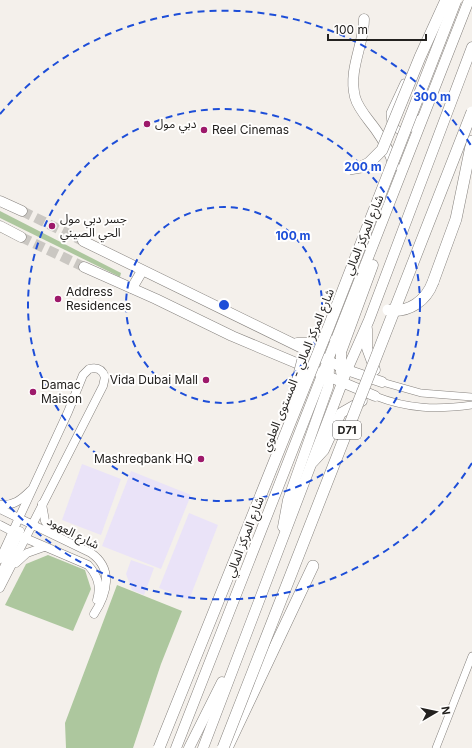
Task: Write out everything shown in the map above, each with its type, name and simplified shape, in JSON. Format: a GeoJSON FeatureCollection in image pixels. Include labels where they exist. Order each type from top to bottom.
{"type":"FeatureCollection","features":[{"type":"Feature","properties":{"kind":"highway"},"geometry":{"type":"LineString","coordinates":[[349,168],[361,167],[369,163],[382,150],[445,0]]}},
{"type":"Feature","properties":{"kind":"highway","name":"شارع المركز المالي - المستوى العلوي"},"geometry":{"type":"LineString","coordinates":[[159,748],[294,414],[456,0]]}},
{"type":"Feature","properties":{"kind":"highway","name":"D71"},"geometry":{"type":"LineString","coordinates":[[223,748],[472,112]]}},
{"type":"Feature","properties":{"kind":"highway"},"geometry":{"type":"LineString","coordinates":[[386,310],[396,311],[412,306],[425,296],[431,287],[456,219],[472,141]]}},
{"type":"Feature","properties":{"kind":"highway"},"geometry":{"type":"LineString","coordinates":[[294,414],[294,396],[303,359]]}},
{"type":"Feature","properties":{"kind":"highway"},"geometry":{"type":"LineString","coordinates":[[227,748],[313,566]]}},
{"type":"Feature","properties":{"kind":"main road","name":"شارع المركز المالي"},"geometry":{"type":"LineString","coordinates":[[328,361],[469,0]]}},
{"type":"Feature","properties":{"kind":"main road"},"geometry":{"type":"LineString","coordinates":[[364,18],[364,31],[353,73],[354,96],[357,104],[380,134],[390,154],[394,167],[396,188]]}},
{"type":"Feature","properties":{"kind":"main road","name":"D71"},"geometry":{"type":"LineString","coordinates":[[203,748],[343,382],[344,369],[354,354],[369,320],[472,47]]}},
{"type":"Feature","properties":{"kind":"main road"},"geometry":{"type":"LineString","coordinates":[[0,200],[22,211]]}},
{"type":"Feature","properties":{"kind":"main road"},"geometry":{"type":"LineString","coordinates":[[344,369],[341,352],[388,224],[390,204]]}},
{"type":"Feature","properties":{"kind":"main road"},"geometry":{"type":"LineString","coordinates":[[0,226],[21,237]]}},
{"type":"Feature","properties":{"kind":"main road"},"geometry":{"type":"LineString","coordinates":[[83,241],[344,369],[382,382]]}},
{"type":"Feature","properties":{"kind":"main road"},"geometry":{"type":"LineString","coordinates":[[84,267],[132,288],[232,336],[375,396]]}},
{"type":"Feature","properties":{"kind":"main road"},"geometry":{"type":"LineString","coordinates":[[132,288],[142,271]]}},
{"type":"Feature","properties":{"kind":"main road"},"geometry":{"type":"LineString","coordinates":[[291,342],[306,344],[321,342],[346,314]]}},
{"type":"Feature","properties":{"kind":"main road"},"geometry":{"type":"LineString","coordinates":[[369,320],[366,334],[369,355],[382,382]]}},
{"type":"Feature","properties":{"kind":"main road"},"geometry":{"type":"LineString","coordinates":[[341,352],[344,356],[354,354]]}},
{"type":"Feature","properties":{"kind":"main road"},"geometry":{"type":"LineString","coordinates":[[287,359],[306,380],[307,413]]}},
{"type":"Feature","properties":{"kind":"main road"},"geometry":{"type":"LineString","coordinates":[[282,540],[288,500],[326,375],[328,361]]}},
{"type":"Feature","properties":{"kind":"main road","name":"شارع المركز المالي"},"geometry":{"type":"LineString","coordinates":[[176,748],[307,413],[323,385]]}},
{"type":"Feature","properties":{"kind":"main road"},"geometry":{"type":"LineString","coordinates":[[311,463],[324,450],[341,413],[361,401],[375,396]]}},
{"type":"Feature","properties":{"kind":"main road"},"geometry":{"type":"LineString","coordinates":[[189,748],[245,635]]}},
{"type":"Feature","properties":{"kind":"street"},"geometry":{"type":"LineString","coordinates":[[428,105],[410,130],[399,131],[391,124],[390,118],[392,107],[445,0]]}},
{"type":"Feature","properties":{"kind":"street"},"geometry":{"type":"LineString","coordinates":[[0,559],[19,535],[32,526],[105,382],[104,373],[101,370],[93,368],[89,369],[83,375],[19,519],[19,535],[11,568],[0,588]]}},
{"type":"Feature","properties":{"kind":"street"},"geometry":{"type":"LineString","coordinates":[[382,382],[397,388],[420,393],[472,397]]}},
{"type":"Feature","properties":{"kind":"street"},"geometry":{"type":"LineString","coordinates":[[375,396],[401,405],[424,408],[444,408],[472,405]]}},
{"type":"Feature","properties":{"kind":"street"},"geometry":{"type":"LineString","coordinates":[[0,510],[18,501],[34,486]]}},
{"type":"Feature","properties":{"kind":"street"},"geometry":{"type":"LineString","coordinates":[[42,504],[44,521],[54,536]]}},
{"type":"Feature","properties":{"kind":"street","name":"شارع العهود"},"geometry":{"type":"LineString","coordinates":[[0,510],[91,553],[99,560],[107,577],[106,587],[94,614],[99,583],[93,570],[82,562],[44,547],[0,525]]}},
{"type":"Feature","properties":{"kind":"street"},"geometry":{"type":"LineString","coordinates":[[0,576],[19,535]]}},
{"type":"Feature","properties":{"kind":"street"},"geometry":{"type":"LineString","coordinates":[[11,568],[27,553],[44,547]]}},
{"type":"Feature","properties":{"kind":"street"},"geometry":{"type":"LineString","coordinates":[[436,748],[472,656]]}},
{"type":"Feature","properties":{"kind":"shaded area"},"geometry":{"type":"Polygon","coordinates":[[[82,464],[121,479],[101,535],[62,520],[82,464]]]}},
{"type":"Feature","properties":{"kind":"shaded area"},"geometry":{"type":"Polygon","coordinates":[[[131,471],[191,495],[161,569],[102,546],[131,471]]]}},
{"type":"Feature","properties":{"kind":"shaded area"},"geometry":{"type":"Polygon","coordinates":[[[189,513],[218,525],[189,600],[159,588],[189,513]]]}},
{"type":"Feature","properties":{"kind":"shaded area"},"geometry":{"type":"Polygon","coordinates":[[[131,560],[154,568],[144,595],[132,590],[126,574],[131,560]]]}},
{"type":"Feature","properties":{"kind":"green space"},"geometry":{"type":"Polygon","coordinates":[[[0,211],[121,273],[120,277],[0,218],[0,211]]]}},
{"type":"Feature","properties":{"kind":"green space"},"geometry":{"type":"Polygon","coordinates":[[[48,555],[85,570],[91,589],[73,631],[5,605],[26,564],[48,555]]]}},
{"type":"Feature","properties":{"kind":"green space"},"geometry":{"type":"Polygon","coordinates":[[[117,585],[182,611],[161,664],[133,748],[66,748],[65,723],[117,585]]]}},
{"type":"Feature","properties":{"kind":"tunnel"},"geometry":{"type":"LineString","coordinates":[[22,211],[83,241]]}},
{"type":"Feature","properties":{"kind":"tunnel"},"geometry":{"type":"LineString","coordinates":[[21,237],[84,267]]}},
{"type":"Feature","properties":{"kind":"place","name":"دبي مول"},"geometry":{"type":"Point","coordinates":[147,124]}},
{"type":"Feature","properties":{"kind":"place","name":"Reel Cinemas"},"geometry":{"type":"Point","coordinates":[204,130]}},
{"type":"Feature","properties":{"kind":"place","name":"جسر دبي مول الحي الصيني"},"geometry":{"type":"Point","coordinates":[52,226]}},
{"type":"Feature","properties":{"kind":"place","name":"Address Residences"},"geometry":{"type":"Point","coordinates":[58,299]}},
{"type":"Feature","properties":{"kind":"place","name":"Vida Dubai Mall"},"geometry":{"type":"Point","coordinates":[206,380]}},
{"type":"Feature","properties":{"kind":"place","name":"Damac Maison"},"geometry":{"type":"Point","coordinates":[33,392]}},
{"type":"Feature","properties":{"kind":"place","name":"Mashreqbank HQ"},"geometry":{"type":"Point","coordinates":[201,459]}}]}
